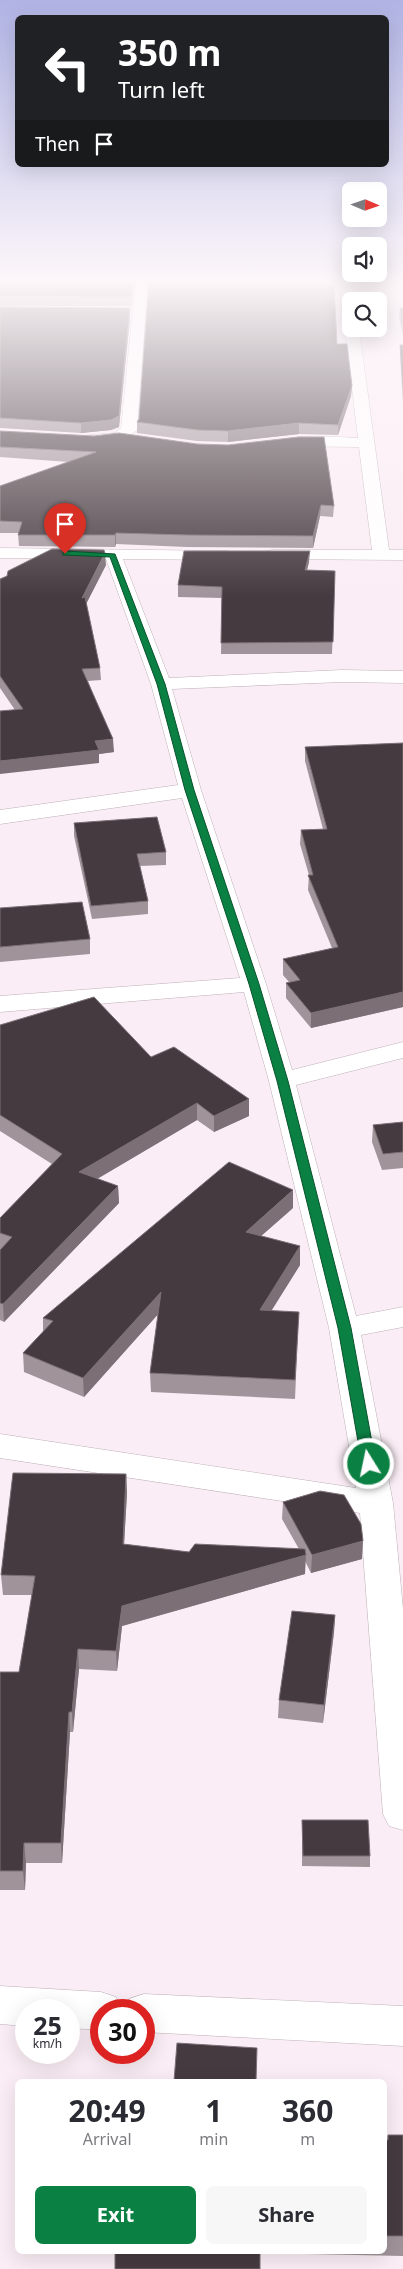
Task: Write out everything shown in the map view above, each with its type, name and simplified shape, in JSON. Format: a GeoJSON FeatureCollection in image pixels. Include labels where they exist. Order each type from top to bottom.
{"type":"FeatureCollection","features":[{"type":"Feature","properties":{"kind":"street"},"geometry":{"type":"LineString","coordinates":[[118,437],[129,430],[131,385]]}},
{"type":"Feature","properties":{"kind":"street"},"geometry":{"type":"LineString","coordinates":[[359,385],[381,554]]}},
{"type":"Feature","properties":{"kind":"street"},"geometry":{"type":"LineString","coordinates":[[75,439],[94,440],[118,437],[136,440]]}},
{"type":"Feature","properties":{"kind":"street"},"geometry":{"type":"LineString","coordinates":[[273,445],[314,441],[367,443]]}},
{"type":"Feature","properties":{"kind":"street"},"geometry":{"type":"LineString","coordinates":[[0,553],[403,555]]}},
{"type":"Feature","properties":{"kind":"street"},"geometry":{"type":"LineString","coordinates":[[19,571],[50,553]]}},
{"type":"Feature","properties":{"kind":"street"},"geometry":{"type":"LineString","coordinates":[[113,555],[161,684],[190,790],[254,984],[282,1081],[344,1328],[376,1503],[403,1814]]}},
{"type":"Feature","properties":{"kind":"street"},"geometry":{"type":"LineString","coordinates":[[161,684],[333,676],[403,677]]}},
{"type":"Feature","properties":{"kind":"street"},"geometry":{"type":"LineString","coordinates":[[0,817],[190,790]]}},
{"type":"Feature","properties":{"kind":"street"},"geometry":{"type":"LineString","coordinates":[[0,1004],[254,984]]}},
{"type":"Feature","properties":{"kind":"street"},"geometry":{"type":"LineString","coordinates":[[282,1081],[403,1050]]}},
{"type":"Feature","properties":{"kind":"street"},"geometry":{"type":"LineString","coordinates":[[344,1328],[403,1317]]}},
{"type":"Feature","properties":{"kind":"street"},"geometry":{"type":"LineString","coordinates":[[0,1446],[376,1503]]}},
{"type":"Feature","properties":{"kind":"street"},"geometry":{"type":"LineString","coordinates":[[0,2006],[90,2010]]}},
{"type":"Feature","properties":{"kind":"street"},"geometry":{"type":"LineString","coordinates":[[155,2014],[403,2026]]}},
{"type":"Feature","properties":{"kind":"building"},"geometry":{"type":"Polygon","coordinates":[[[0,385],[122,385],[119,416],[111,420],[81,423],[0,418],[0,385]]]}},
{"type":"Feature","properties":{"kind":"building"},"geometry":{"type":"Polygon","coordinates":[[[141,385],[352,385],[338,425],[299,423],[228,431],[197,430],[137,422],[139,419],[141,385]]]}},
{"type":"Feature","properties":{"kind":"building"},"geometry":{"type":"Polygon","coordinates":[[[0,431],[94,436],[119,433],[197,444],[228,445],[299,437],[324,437],[334,506],[321,505],[313,536],[116,533],[115,535],[18,535],[22,522],[0,521],[0,486],[96,452],[0,447],[0,431]]]}},
{"type":"Feature","properties":{"kind":"building"},"geometry":{"type":"Polygon","coordinates":[[[52,549],[104,550],[105,553],[82,598],[85,597],[100,668],[82,669],[113,739],[95,741],[99,750],[0,761],[0,711],[23,709],[0,676],[0,579],[7,576],[8,571],[52,549]]]}},
{"type":"Feature","properties":{"kind":"building"},"geometry":{"type":"Polygon","coordinates":[[[184,551],[310,551],[305,570],[335,571],[333,642],[221,643],[222,587],[178,585],[184,551]]]}},
{"type":"Feature","properties":{"kind":"building"},"geometry":{"type":"Polygon","coordinates":[[[403,743],[403,992],[311,1013],[286,983],[300,980],[283,959],[338,947],[308,875],[313,875],[301,830],[327,829],[305,747],[403,743]]]}},
{"type":"Feature","properties":{"kind":"building"},"geometry":{"type":"Polygon","coordinates":[[[157,817],[166,852],[137,854],[148,901],[91,906],[74,823],[157,817]]]}},
{"type":"Feature","properties":{"kind":"building"},"geometry":{"type":"Polygon","coordinates":[[[82,902],[90,939],[0,947],[0,908],[82,902]]]}},
{"type":"Feature","properties":{"kind":"building"},"geometry":{"type":"Polygon","coordinates":[[[94,997],[151,1057],[174,1047],[249,1099],[214,1116],[197,1103],[79,1172],[118,1186],[3,1304],[0,1303],[0,1250],[12,1237],[0,1233],[0,1218],[62,1154],[0,1115],[0,1025],[94,997]]]}},
{"type":"Feature","properties":{"kind":"building"},"geometry":{"type":"Polygon","coordinates":[[[403,1122],[403,1152],[383,1154],[373,1125],[403,1122]]]}},
{"type":"Feature","properties":{"kind":"building"},"geometry":{"type":"Polygon","coordinates":[[[229,1162],[293,1190],[246,1232],[300,1246],[260,1310],[299,1312],[295,1380],[150,1373],[161,1292],[83,1378],[23,1353],[53,1321],[43,1318],[229,1162]]]}},
{"type":"Feature","properties":{"kind":"building"},"geometry":{"type":"Polygon","coordinates":[[[13,1473],[126,1474],[123,1544],[189,1552],[195,1544],[305,1549],[306,1555],[122,1606],[116,1651],[78,1649],[72,1712],[69,1712],[61,1843],[24,1843],[23,1871],[0,1871],[0,1672],[19,1672],[35,1576],[1,1575],[13,1473]]]}},
{"type":"Feature","properties":{"kind":"building"},"geometry":{"type":"Polygon","coordinates":[[[320,1491],[344,1495],[361,1524],[363,1541],[312,1555],[283,1502],[320,1491]]]}},
{"type":"Feature","properties":{"kind":"building"},"geometry":{"type":"Polygon","coordinates":[[[292,1611],[335,1615],[324,1705],[279,1700],[292,1611]]]}},
{"type":"Feature","properties":{"kind":"building"},"geometry":{"type":"Polygon","coordinates":[[[302,1820],[368,1820],[370,1856],[303,1856],[302,1820]]]}},
{"type":"Feature","properties":{"kind":"building"},"geometry":{"type":"Polygon","coordinates":[[[177,2043],[257,2048],[256,2079],[174,2079],[177,2043]]]}},
{"type":"Feature","properties":{"kind":"building"},"geometry":{"type":"Polygon","coordinates":[[[388,2135],[403,2135],[403,2236],[387,2236],[388,2135]]]}},
{"type":"Feature","properties":{"kind":"building"},"geometry":{"type":"Polygon","coordinates":[[[115,2254],[260,2254],[260,2269],[115,2269],[115,2254]]]}},
{"type":"Feature","properties":{"kind":"route"},"geometry":{"type":"LineString","coordinates":[[65,554],[113,555],[161,684],[190,790],[254,984],[282,1081],[344,1328],[369,1464]]}}]}
